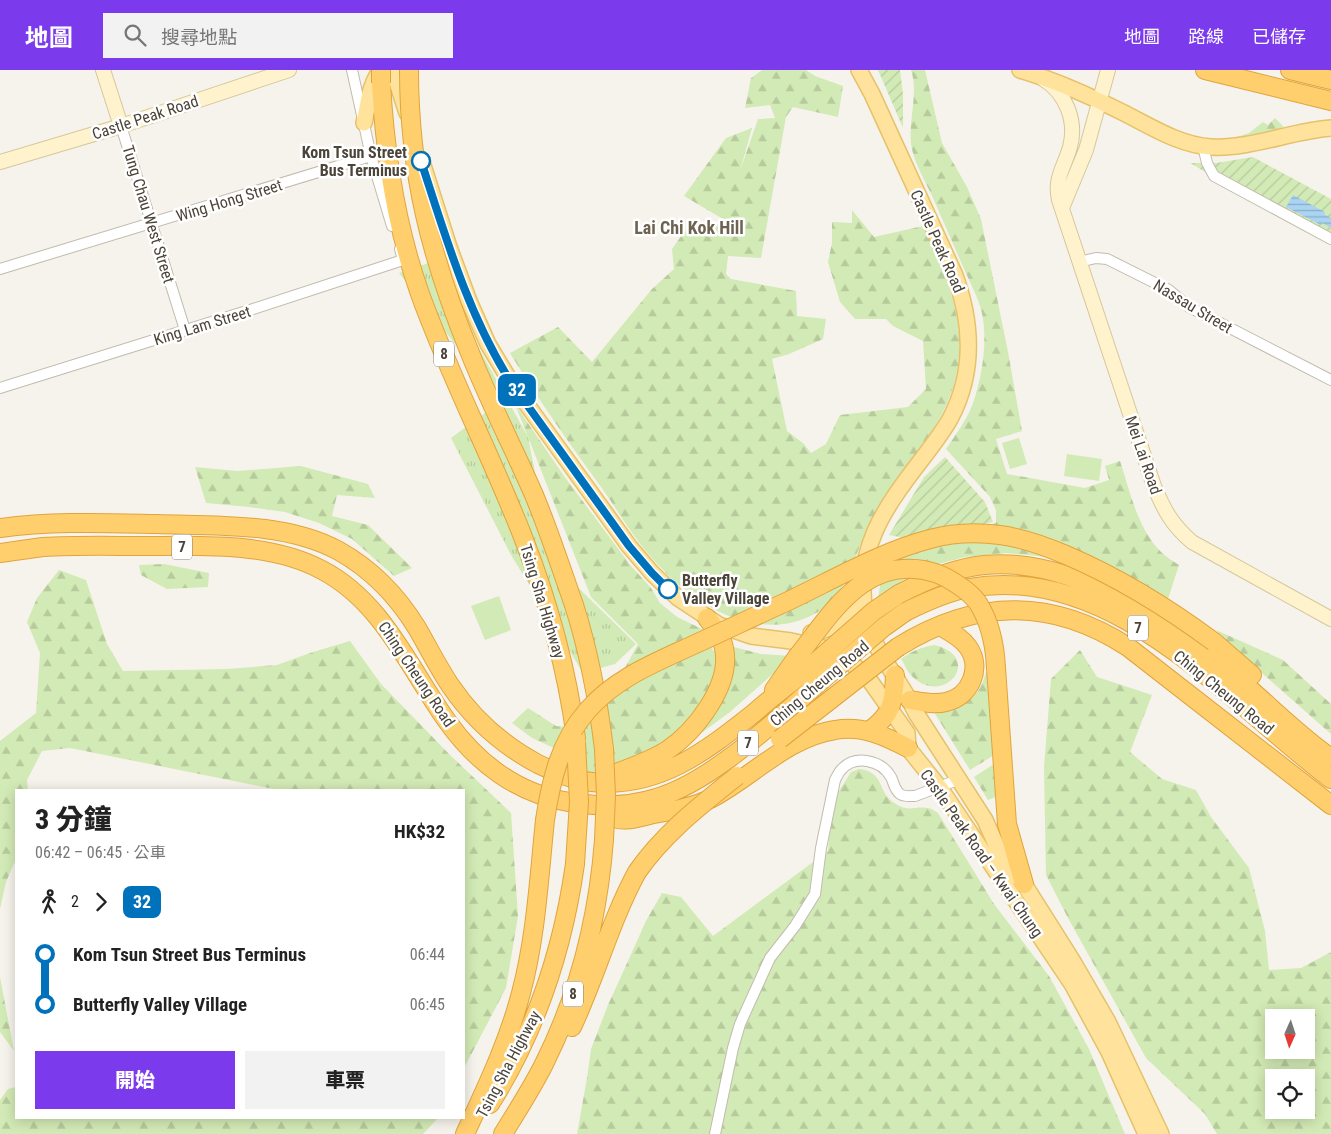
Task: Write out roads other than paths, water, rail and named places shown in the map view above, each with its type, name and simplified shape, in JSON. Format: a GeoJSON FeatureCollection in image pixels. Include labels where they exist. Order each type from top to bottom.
{"type":"FeatureCollection","features":[{"type":"Feature","properties":{"kind":"highway","name":"Tsing Sha Highway"},"geometry":{"type":"LineString","coordinates":[[381,70],[388,164],[410,261],[438,341],[504,491],[536,572],[549,613],[564,674],[577,749],[579,788],[577,848],[569,902],[557,952],[536,1016],[523,1044],[494,1097],[470,1134]]}},
{"type":"Feature","properties":{"kind":"highway","name":"Tsing Sha Highway"},"geometry":{"type":"LineString","coordinates":[[409,70],[412,146],[434,256],[470,354],[534,494],[574,605],[586,644],[594,681],[604,749],[606,794],[604,840],[597,902],[588,946],[554,1043],[505,1134]]}},
{"type":"Feature","properties":{"kind":"highway"},"geometry":{"type":"LineString","coordinates":[[1205,70],[1331,101]]}},
{"type":"Feature","properties":{"kind":"highway"},"geometry":{"type":"LineString","coordinates":[[1290,70],[1331,80]]}},
{"type":"Feature","properties":{"kind":"highway","name":"Ching Cheung Road"},"geometry":{"type":"LineString","coordinates":[[0,528],[39,524],[94,522],[231,526],[272,530],[300,536],[329,546],[352,559],[368,572],[399,603],[416,627],[453,689],[469,710],[490,732],[516,751],[543,766],[572,778],[592,782],[630,781],[655,775],[684,763],[709,747],[765,703],[809,668],[874,611],[898,594],[939,576],[984,565],[1022,565],[1040,568],[1076,579],[1129,603],[1181,634],[1226,669],[1331,758]]}},
{"type":"Feature","properties":{"kind":"highway"},"geometry":{"type":"LineString","coordinates":[[464,1134],[496,1068],[521,993],[533,929],[548,799],[563,748],[578,722],[595,703],[616,685],[656,662],[886,555],[932,539],[966,534],[1000,535],[1017,538],[1080,561],[1139,590],[1170,610],[1214,642],[1331,743]]}},
{"type":"Feature","properties":{"kind":"highway","name":"Ching Cheung Road"},"geometry":{"type":"LineString","coordinates":[[0,553],[43,548],[171,546],[231,548],[282,555],[321,569],[347,586],[374,612],[392,636],[447,721],[470,749],[493,770],[520,787],[560,801],[601,806],[628,804],[657,798],[695,781],[745,745],[809,668],[884,627],[905,612],[931,600],[960,590],[992,586],[1022,586],[1044,589],[1098,607],[1131,624],[1184,657],[1331,779]]}},
{"type":"Feature","properties":{"kind":"highway"},"geometry":{"type":"LineString","coordinates":[[809,668],[832,612],[853,590],[881,574],[906,568],[926,570],[946,577],[972,596],[983,612],[989,626],[996,668],[1007,824],[1024,884]]}},
{"type":"Feature","properties":{"kind":"highway"},"geometry":{"type":"LineString","coordinates":[[505,1134],[530,1102],[560,1051],[584,1001],[621,904],[637,872],[656,847],[685,819],[780,740],[868,670],[921,633],[962,617],[984,613],[1034,611],[1055,614],[1095,628],[1113,637],[1140,656],[1331,804]]}},
{"type":"Feature","properties":{"kind":"highway"},"geometry":{"type":"LineString","coordinates":[[592,782],[659,754],[685,736],[703,713],[721,683],[725,666],[724,649],[717,632],[707,618]]}},
{"type":"Feature","properties":{"kind":"highway"},"geometry":{"type":"LineString","coordinates":[[910,700],[938,703],[952,700],[964,692],[972,682],[975,669],[971,650],[956,635],[940,626]]}},
{"type":"Feature","properties":{"kind":"highway"},"geometry":{"type":"LineString","coordinates":[[869,731],[879,723],[891,708],[894,696],[895,675]]}},
{"type":"Feature","properties":{"kind":"highway"},"geometry":{"type":"LineString","coordinates":[[601,806],[612,817],[627,819],[678,810],[710,798],[798,742],[835,730],[869,731],[908,748]]}},
{"type":"Feature","properties":{"kind":"main road","name":"Tung Chau West Street"},"geometry":{"type":"LineString","coordinates":[[103,70],[122,126]]}},
{"type":"Feature","properties":{"kind":"main road","name":"Castle Peak Road"},"geometry":{"type":"LineString","coordinates":[[0,162],[122,126],[289,70]]}},
{"type":"Feature","properties":{"kind":"main road"},"geometry":{"type":"LineString","coordinates":[[364,123],[376,75],[381,70]]}},
{"type":"Feature","properties":{"kind":"main road"},"geometry":{"type":"LineString","coordinates":[[393,70],[449,247],[469,301],[496,359],[512,384],[640,560],[678,598],[707,618],[730,630],[763,638],[815,632],[834,626],[846,617],[863,582]]}},
{"type":"Feature","properties":{"kind":"main road","name":"Castle Peak Road"},"geometry":{"type":"LineString","coordinates":[[859,70],[872,94],[954,273],[963,300],[969,341],[964,383],[951,417],[879,521],[868,546],[863,582]]}},
{"type":"Feature","properties":{"kind":"main road"},"geometry":{"type":"LineString","coordinates":[[1062,208],[1086,150],[1108,70]]}},
{"type":"Feature","properties":{"kind":"main road"},"geometry":{"type":"LineString","coordinates":[[1029,72],[1099,101],[1170,136],[1203,146],[1227,147],[1331,128]]}},
{"type":"Feature","properties":{"kind":"main road","name":"Mei Lai Road"},"geometry":{"type":"LineString","coordinates":[[1029,72],[1048,82],[1066,104],[1072,125],[1070,146],[1058,175],[1056,190],[1154,486],[1166,513],[1178,529],[1192,542],[1331,618]]}},
{"type":"Feature","properties":{"kind":"main road","name":"Castle Peak Road – Kwai Chung"},"geometry":{"type":"LineString","coordinates":[[863,582],[869,628],[877,647],[916,713],[985,820],[998,849],[1024,884],[1072,960],[1108,1022],[1161,1134]]}},
{"type":"Feature","properties":{"kind":"main road","name":"Castle Peak Road – Kwai Chung"},"geometry":{"type":"LineString","coordinates":[[763,638],[805,643],[836,653],[862,672],[891,708],[907,733],[908,748],[940,788],[1076,992],[1109,1052],[1146,1134]]}},
{"type":"Feature","properties":{"kind":"street"},"geometry":{"type":"LineString","coordinates":[[352,70],[371,156]]}},
{"type":"Feature","properties":{"kind":"street","name":"Tung Chau West Street"},"geometry":{"type":"LineString","coordinates":[[122,126],[185,330]]}},
{"type":"Feature","properties":{"kind":"street"},"geometry":{"type":"LineString","coordinates":[[1203,146],[1207,163],[1214,176],[1331,239]]}},
{"type":"Feature","properties":{"kind":"street","name":"Wing Hong Street"},"geometry":{"type":"LineString","coordinates":[[0,269],[371,156]]}},
{"type":"Feature","properties":{"kind":"street","name":"King Lam Street"},"geometry":{"type":"LineString","coordinates":[[0,388],[403,260],[371,156]]}},
{"type":"Feature","properties":{"kind":"street","name":"Nassau Street"},"geometry":{"type":"LineString","coordinates":[[1079,262],[1096,258],[1108,259],[1169,290],[1189,307],[1331,380]]}},
{"type":"Feature","properties":{"kind":"street"},"geometry":{"type":"LineString","coordinates":[[715,1134],[733,1048],[740,1024],[770,958],[795,926],[815,894],[821,848],[835,780],[840,770],[855,760],[873,762],[884,769],[891,777],[894,787],[900,794],[908,796],[915,796],[940,788],[960,779]]}},
{"type":"Feature","properties":{"kind":"water"},"geometry":{"type":"Polygon","coordinates":[[[1293,195],[1325,212],[1324,214],[1331,218],[1331,228],[1322,223],[1321,225],[1286,207],[1293,195]]]}},
{"type":"Feature","properties":{"kind":"place","name":"Kom Tsun Street Bus Terminus"},"geometry":{"type":"Point","coordinates":[421,161]}},
{"type":"Feature","properties":{"kind":"place","name":"Butterfly Valley Village"},"geometry":{"type":"Point","coordinates":[668,589]}},
{"type":"Feature","properties":{"kind":"district","name":"Lai Chi Kok Hill"},"geometry":{"type":"Point","coordinates":[689,228]}}]}
